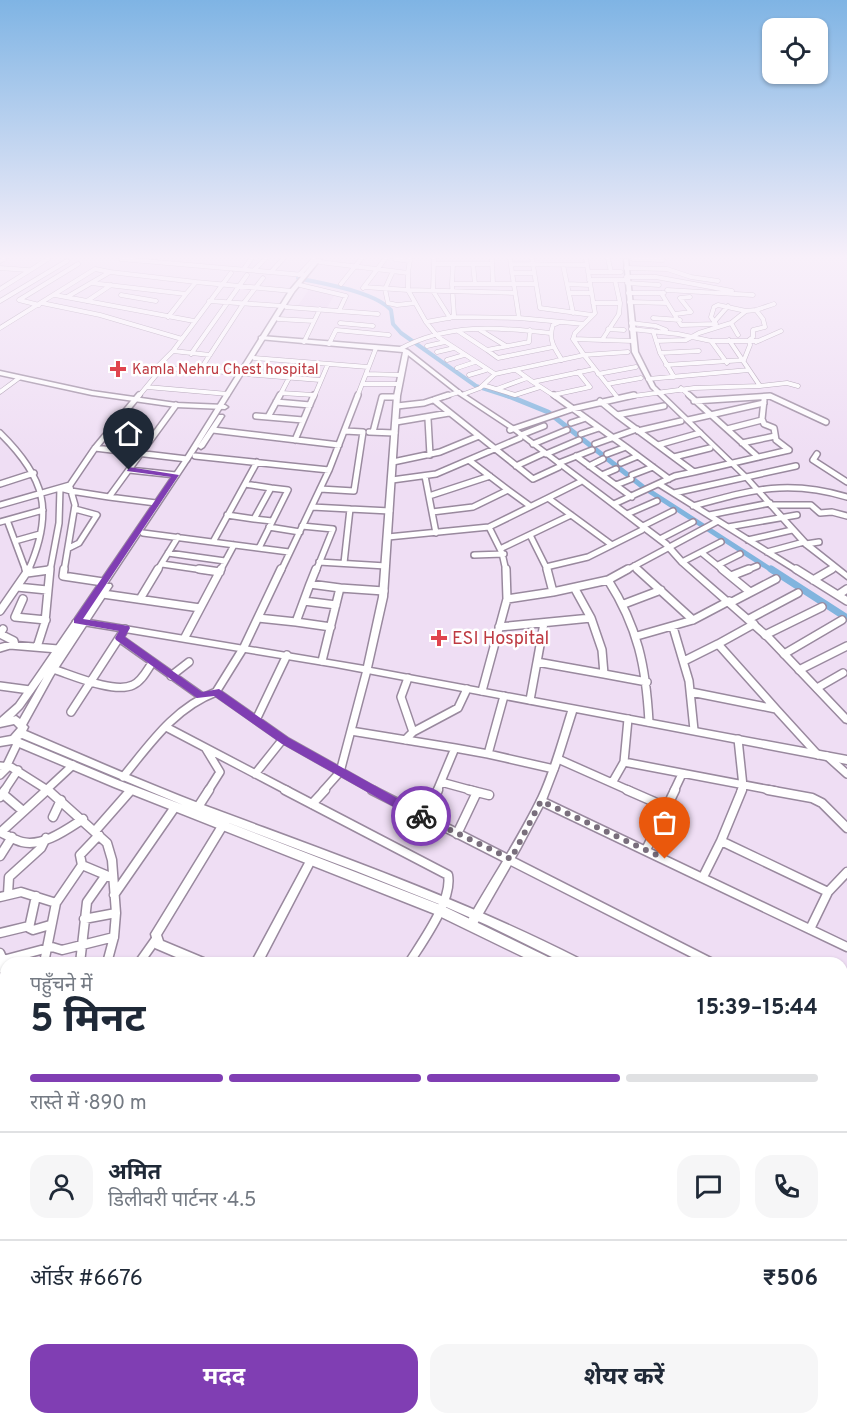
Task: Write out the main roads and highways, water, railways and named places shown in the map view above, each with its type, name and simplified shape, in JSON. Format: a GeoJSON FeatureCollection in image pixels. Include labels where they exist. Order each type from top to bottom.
{"type":"FeatureCollection","features":[{"type":"Feature","properties":{"kind":"main road"},"geometry":{"type":"LineString","coordinates":[[0,723],[19,706],[58,649],[103,594],[213,430],[228,394],[243,374],[271,326]]}},
{"type":"Feature","properties":{"kind":"main road"},"geometry":{"type":"LineString","coordinates":[[11,738],[103,582],[222,407],[272,326]]}},
{"type":"Feature","properties":{"kind":"main road"},"geometry":{"type":"LineString","coordinates":[[0,723],[12,719],[11,738]]}},
{"type":"Feature","properties":{"kind":"main road"},"geometry":{"type":"LineString","coordinates":[[11,738],[131,790],[175,807],[225,822],[474,920],[523,936],[564,957]]}},
{"type":"Feature","properties":{"kind":"main road"},"geometry":{"type":"LineString","coordinates":[[11,738],[123,777],[198,807],[225,822],[311,860],[441,906]]}},
{"type":"Feature","properties":{"kind":"main road"},"geometry":{"type":"LineString","coordinates":[[474,920],[534,957]]}},
{"type":"Feature","properties":{"kind":"waterway"},"geometry":{"type":"LineString","coordinates":[[394,326],[401,333],[476,386],[510,397]]}},
{"type":"Feature","properties":{"kind":"waterway"},"geometry":{"type":"LineString","coordinates":[[506,395],[548,412],[643,487],[773,571]]}},
{"type":"Feature","properties":{"kind":"waterway"},"geometry":{"type":"LineString","coordinates":[[771,569],[847,618]]}},
{"type":"Feature","properties":{"kind":"place","name":"Kamla Nehru Chest hospital"},"geometry":{"type":"Point","coordinates":[118,369]}},
{"type":"Feature","properties":{"kind":"place","name":"ESI Hospital"},"geometry":{"type":"Point","coordinates":[439,638]}}]}
